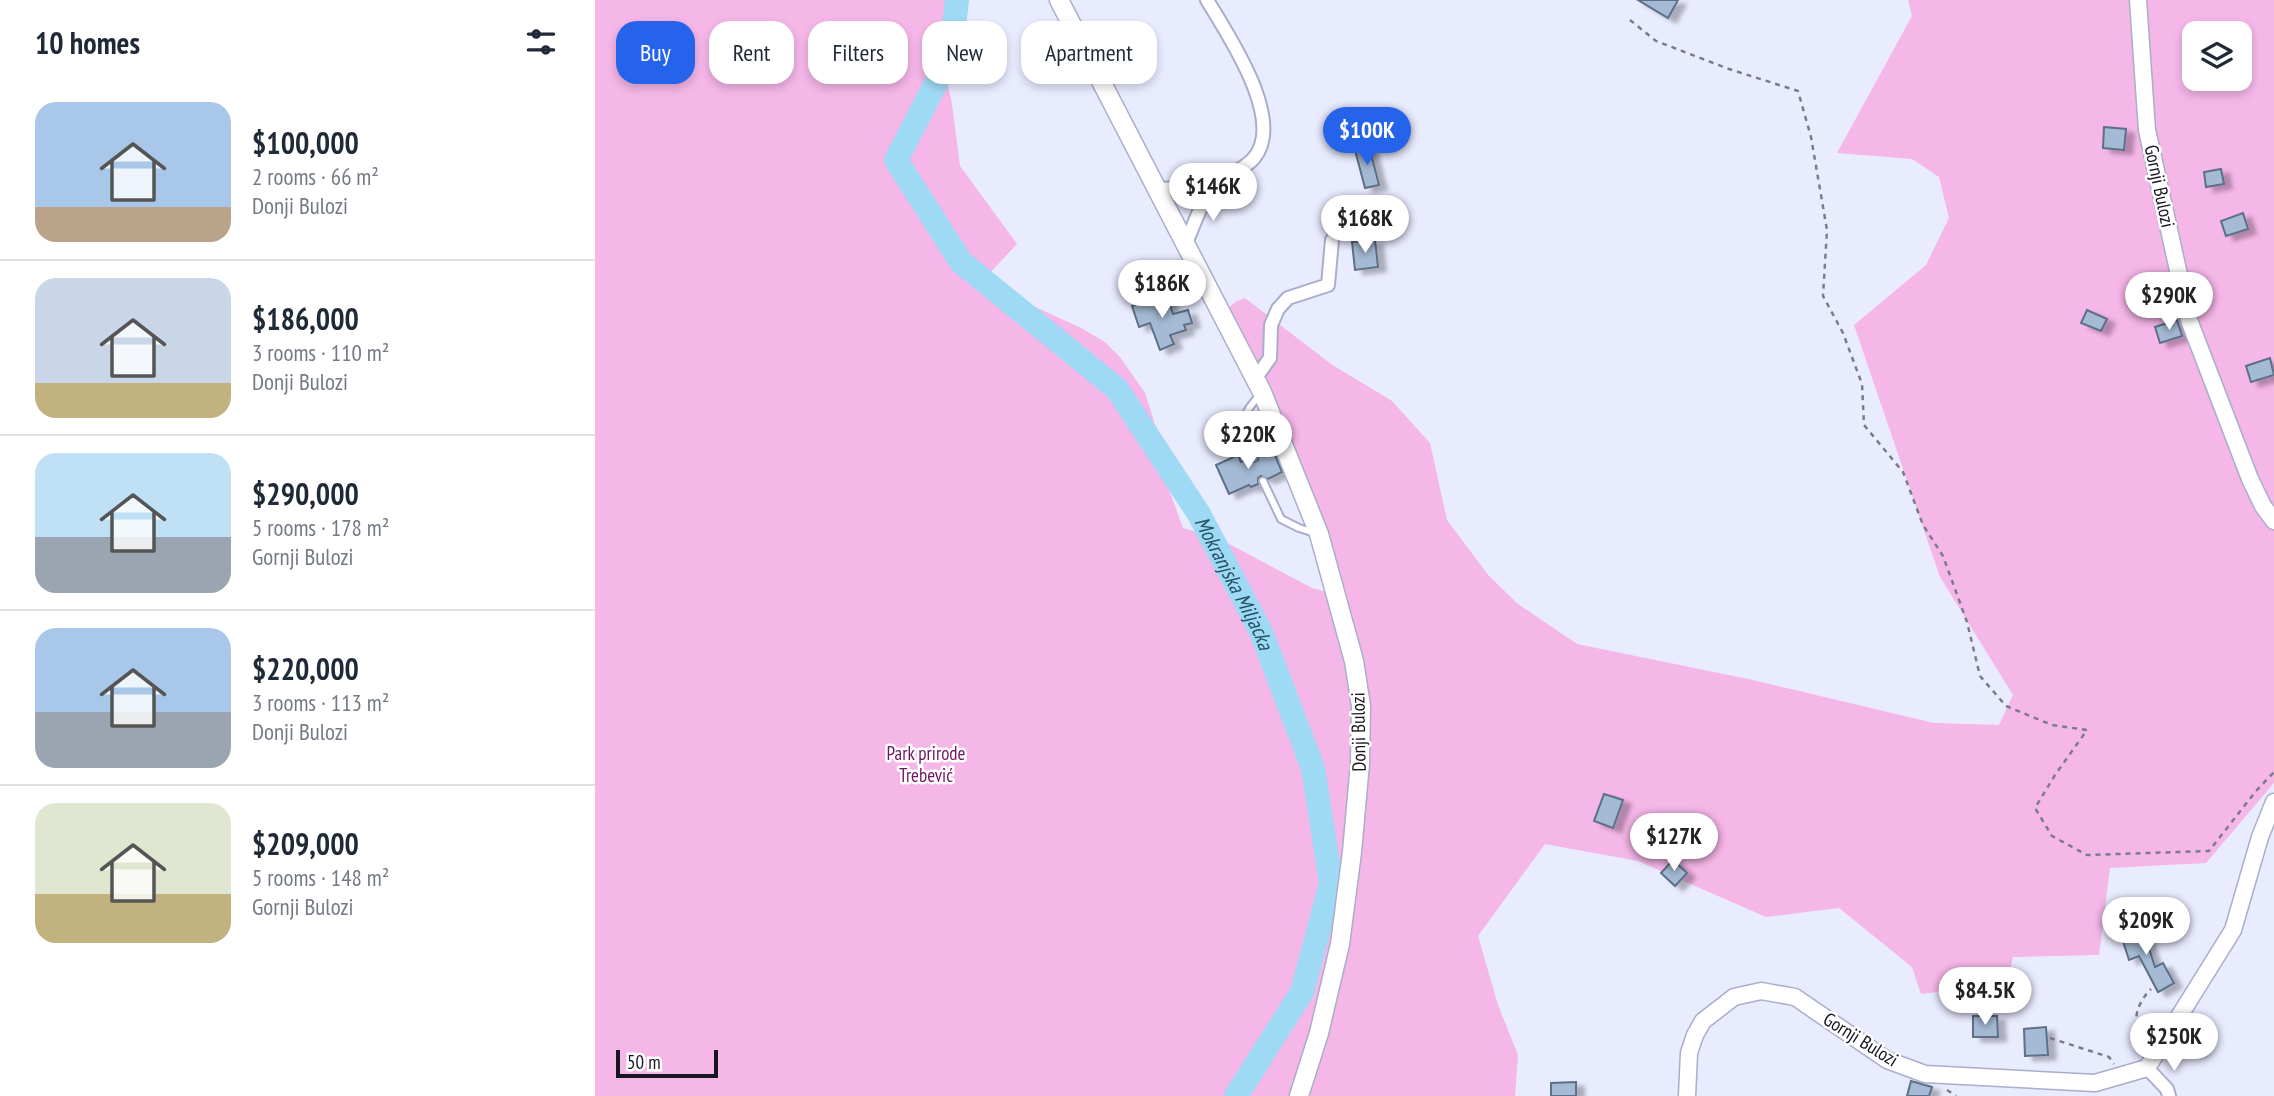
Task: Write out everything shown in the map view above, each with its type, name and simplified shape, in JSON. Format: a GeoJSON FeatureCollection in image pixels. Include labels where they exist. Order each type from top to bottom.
{"type":"FeatureCollection","features":[{"type":"Feature","properties":{"kind":"main road","name":"Donji Bulozi"},"geometry":{"type":"LineString","coordinates":[[1059,0],[1259,386],[1319,534],[1354,661],[1361,706],[1360,763],[1352,852],[1340,944],[1319,1033],[1299,1096]]}},
{"type":"Feature","properties":{"kind":"street"},"geometry":{"type":"LineString","coordinates":[[1185,245],[1213,187],[1245,166],[1254,157],[1262,139],[1260,101],[1231,40],[1207,0]]}},
{"type":"Feature","properties":{"kind":"street","name":"Gornji Bulozi"},"geometry":{"type":"LineString","coordinates":[[2138,0],[2147,130],[2189,320],[2250,479],[2263,506],[2274,521]]}},
{"type":"Feature","properties":{"kind":"street"},"geometry":{"type":"LineString","coordinates":[[1157,189],[1213,187]]}},
{"type":"Feature","properties":{"kind":"street"},"geometry":{"type":"LineString","coordinates":[[1259,386],[1270,358],[1271,325],[1279,309],[1288,298],[1328,285],[1332,240]]}},
{"type":"Feature","properties":{"kind":"street"},"geometry":{"type":"LineString","coordinates":[[2169,1096],[2150,1062],[2233,930],[2260,837],[2274,802]]}},
{"type":"Feature","properties":{"kind":"street","name":"Gornji Bulozi"},"geometry":{"type":"LineString","coordinates":[[1687,1096],[1689,1053],[1703,1021],[1734,997],[1761,991],[1795,997],[1887,1060],[1925,1074],[2095,1083],[2123,1075],[2150,1062]]}},
{"type":"Feature","properties":{"kind":"lane"},"geometry":{"type":"LineString","coordinates":[[1253,457],[1243,432],[1242,419],[1259,386]]}},
{"type":"Feature","properties":{"kind":"lane"},"geometry":{"type":"LineString","coordinates":[[1263,481],[1281,519],[1319,534]]}},
{"type":"Feature","properties":{"kind":"path"},"geometry":{"type":"LineString","coordinates":[[1630,20],[1656,41],[1729,69],[1798,91],[1811,137],[1827,230],[1823,296],[1843,333],[1862,384],[1864,425],[1903,472],[1923,525],[1943,556],[1967,622],[1980,676],[2006,706],[2052,725],[2087,730],[2035,808],[2052,836],[2087,855],[2209,851],[2256,790],[2274,772]]}},
{"type":"Feature","properties":{"kind":"path"},"geometry":{"type":"LineString","coordinates":[[2150,1062],[2134,1020],[2140,1000],[2151,989]]}},
{"type":"Feature","properties":{"kind":"path"},"geometry":{"type":"LineString","coordinates":[[2050,1038],[2109,1057],[2123,1075]]}},
{"type":"Feature","properties":{"kind":"green space","name":"Park prirode Trebević"},"geometry":{"type":"Polygon","coordinates":[[[595,0],[961,0],[959,21],[922,21],[922,84],[948,84],[960,166],[1017,244],[986,277],[1020,300],[1105,342],[1120,357],[1145,393],[1161,443],[1168,487],[1183,528],[1220,539],[1312,588],[1330,591],[1295,474],[1217,319],[1235,302],[1245,298],[1331,364],[1392,401],[1430,443],[1447,520],[1489,576],[1518,604],[1577,644],[1753,680],[1934,723],[1999,725],[2013,695],[1940,577],[1854,325],[1926,265],[1949,218],[1939,177],[1912,159],[1837,153],[1912,16],[1908,0],[2274,0],[2274,783],[2206,863],[2110,868],[2099,955],[2013,957],[2007,983],[1921,994],[1912,967],[1839,908],[1766,917],[1638,861],[1545,844],[1478,936],[1498,1005],[1518,1055],[1515,1096],[595,1096],[595,0]]]}},
{"type":"Feature","properties":{"kind":"building"},"geometry":{"type":"Polygon","coordinates":[[[1638,0],[1678,0],[1668,18],[1638,0]]]}},
{"type":"Feature","properties":{"kind":"building"},"geometry":{"type":"Polygon","coordinates":[[[2104,127],[2126,129],[2124,150],[2103,148],[2104,127]]]}},
{"type":"Feature","properties":{"kind":"building"},"geometry":{"type":"Polygon","coordinates":[[[1369,146],[1379,185],[1365,188],[1355,150],[1369,146]]]}},
{"type":"Feature","properties":{"kind":"building"},"geometry":{"type":"Polygon","coordinates":[[[2221,169],[2224,184],[2206,187],[2204,172],[2221,169]]]}},
{"type":"Feature","properties":{"kind":"building"},"geometry":{"type":"Polygon","coordinates":[[[2243,213],[2248,229],[2226,236],[2221,221],[2243,213]]]}},
{"type":"Feature","properties":{"kind":"building"},"geometry":{"type":"Polygon","coordinates":[[[1375,240],[1378,267],[1355,270],[1352,242],[1375,240]]]}},
{"type":"Feature","properties":{"kind":"building"},"geometry":{"type":"Polygon","coordinates":[[[1167,295],[1173,314],[1188,310],[1192,323],[1184,325],[1186,330],[1170,335],[1174,344],[1160,350],[1150,323],[1139,327],[1132,306],[1167,295]]]}},
{"type":"Feature","properties":{"kind":"building"},"geometry":{"type":"Polygon","coordinates":[[[2087,310],[2107,319],[2101,331],[2081,323],[2087,310]]]}},
{"type":"Feature","properties":{"kind":"building"},"geometry":{"type":"Polygon","coordinates":[[[2177,320],[2182,336],[2160,343],[2155,327],[2177,320]]]}},
{"type":"Feature","properties":{"kind":"building"},"geometry":{"type":"Polygon","coordinates":[[[2270,358],[2274,375],[2251,382],[2246,366],[2270,358]]]}},
{"type":"Feature","properties":{"kind":"building"},"geometry":{"type":"Polygon","coordinates":[[[1272,448],[1282,472],[1268,479],[1261,476],[1258,478],[1258,484],[1229,494],[1216,465],[1238,455],[1241,462],[1248,459],[1254,462],[1258,460],[1258,454],[1272,448]]]}},
{"type":"Feature","properties":{"kind":"building"},"geometry":{"type":"Polygon","coordinates":[[[1604,794],[1623,800],[1613,828],[1594,821],[1604,794]]]}},
{"type":"Feature","properties":{"kind":"building"},"geometry":{"type":"Polygon","coordinates":[[[1673,860],[1687,873],[1675,886],[1661,873],[1673,860]]]}},
{"type":"Feature","properties":{"kind":"building"},"geometry":{"type":"Polygon","coordinates":[[[2142,926],[2155,967],[2163,963],[2174,983],[2158,992],[2139,956],[2129,960],[2120,932],[2142,926]]]}},
{"type":"Feature","properties":{"kind":"building"},"geometry":{"type":"Polygon","coordinates":[[[1973,1016],[1997,1016],[1998,1037],[1973,1037],[1973,1016]]]}},
{"type":"Feature","properties":{"kind":"building"},"geometry":{"type":"Polygon","coordinates":[[[2046,1027],[2048,1055],[2025,1056],[2024,1029],[2046,1027]]]}},
{"type":"Feature","properties":{"kind":"building"},"geometry":{"type":"Polygon","coordinates":[[[2187,1028],[2205,1037],[2198,1052],[2179,1042],[2187,1028]]]}},
{"type":"Feature","properties":{"kind":"building"},"geometry":{"type":"Polygon","coordinates":[[[1911,1081],[1932,1087],[1929,1096],[1907,1096],[1911,1081]]]}},
{"type":"Feature","properties":{"kind":"building"},"geometry":{"type":"Polygon","coordinates":[[[1576,1082],[1576,1096],[1551,1096],[1551,1083],[1576,1082]]]}},
{"type":"Feature","properties":{"kind":"waterway","name":"Mokranjska Miljacka"},"geometry":{"type":"LineString","coordinates":[[957,0],[951,54],[896,160],[961,262],[1117,389],[1199,514],[1261,632],[1313,768],[1331,883],[1302,992],[1236,1096]]}}]}
